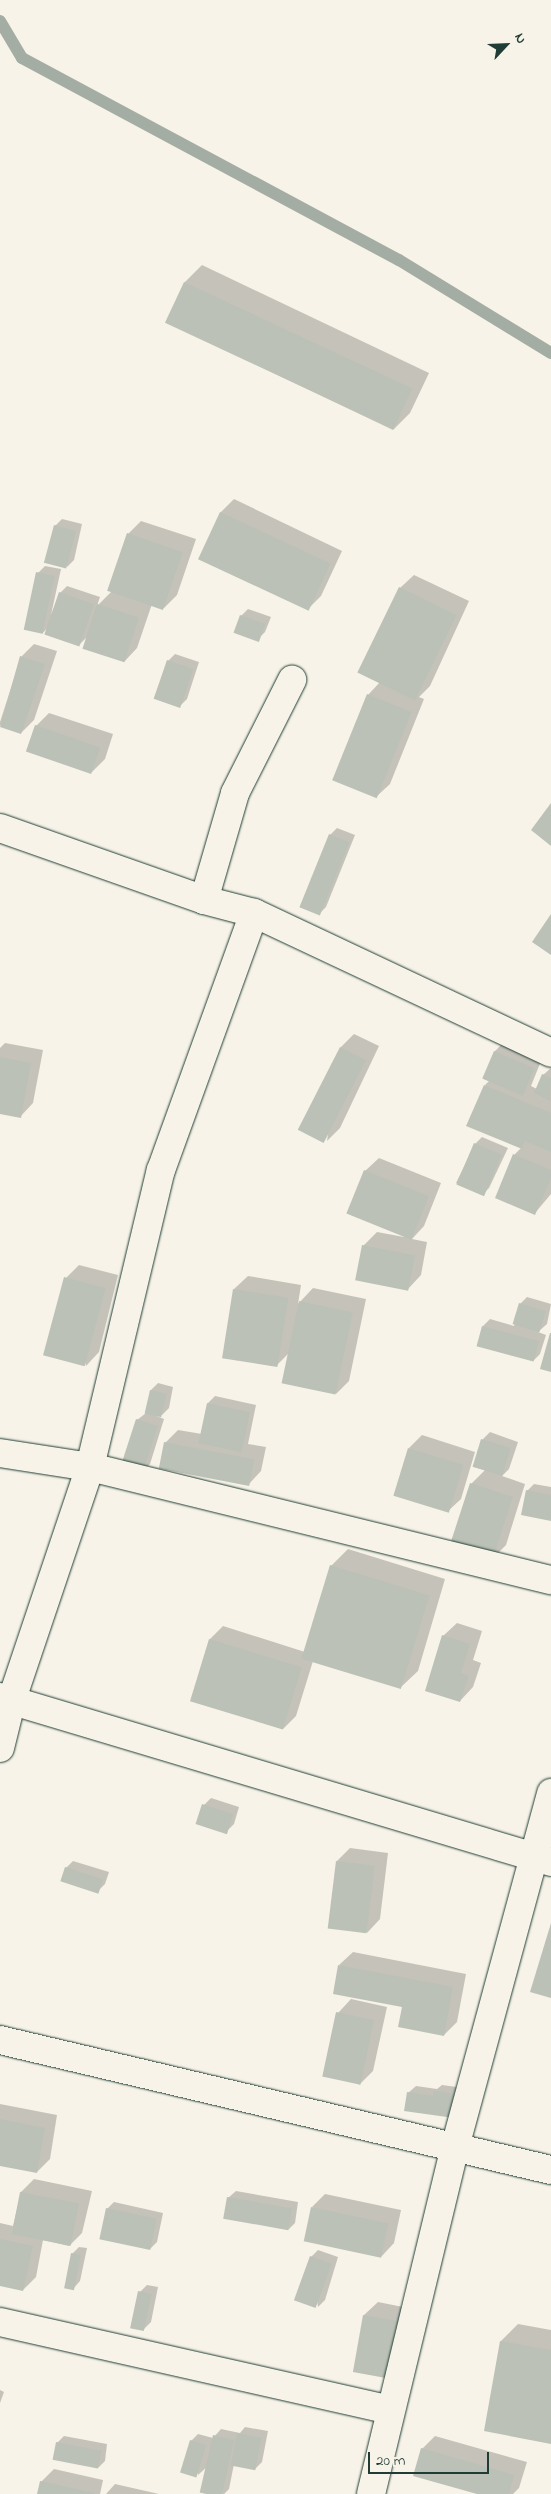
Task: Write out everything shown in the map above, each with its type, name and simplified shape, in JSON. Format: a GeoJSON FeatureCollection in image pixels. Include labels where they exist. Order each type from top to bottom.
{"type":"FeatureCollection","features":[{"type":"Feature","properties":{"kind":"street"},"geometry":{"type":"LineString","coordinates":[[204,900],[235,793],[292,680]]}},
{"type":"Feature","properties":{"kind":"street"},"geometry":{"type":"LineString","coordinates":[[0,828],[204,900],[254,913],[551,1054]]}},
{"type":"Feature","properties":{"kind":"street"},"geometry":{"type":"LineString","coordinates":[[0,1748],[6,1698],[90,1467],[161,1170],[254,913]]}},
{"type":"Feature","properties":{"kind":"street"},"geometry":{"type":"LineString","coordinates":[[0,1453],[90,1467],[551,1580]]}},
{"type":"Feature","properties":{"kind":"street"},"geometry":{"type":"LineString","coordinates":[[6,1698],[542,1860]]}},
{"type":"Feature","properties":{"kind":"street"},"geometry":{"type":"LineString","coordinates":[[371,2494],[455,2147],[542,1860],[551,1793]]}},
{"type":"Feature","properties":{"kind":"street"},"geometry":{"type":"LineString","coordinates":[[0,2040],[551,2170]]}},
{"type":"Feature","properties":{"kind":"street"},"geometry":{"type":"LineString","coordinates":[[0,2322],[390,2410]]}},
{"type":"Feature","properties":{"kind":"building"},"geometry":{"type":"Polygon","coordinates":[[[184,282],[412,388],[393,429],[165,323],[184,282]]]}},
{"type":"Feature","properties":{"kind":"building"},"geometry":{"type":"Polygon","coordinates":[[[220,512],[331,564],[309,611],[198,559],[220,512]]]}},
{"type":"Feature","properties":{"kind":"building"},"geometry":{"type":"Polygon","coordinates":[[[54,525],[76,531],[66,569],[44,563],[54,525]]]}},
{"type":"Feature","properties":{"kind":"building"},"geometry":{"type":"Polygon","coordinates":[[[127,533],[183,552],[163,610],[107,591],[127,533]]]}},
{"type":"Feature","properties":{"kind":"building"},"geometry":{"type":"Polygon","coordinates":[[[36,572],[55,576],[42,634],[24,630],[36,572]]]}},
{"type":"Feature","properties":{"kind":"building"},"geometry":{"type":"Polygon","coordinates":[[[399,587],[457,615],[415,700],[357,672],[399,587]]]}},
{"type":"Feature","properties":{"kind":"building"},"geometry":{"type":"Polygon","coordinates":[[[59,592],[94,604],[79,647],[44,635],[59,592]]]}},
{"type":"Feature","properties":{"kind":"building"},"geometry":{"type":"Polygon","coordinates":[[[97,604],[139,618],[124,662],[82,649],[97,604]]]}},
{"type":"Feature","properties":{"kind":"building"},"geometry":{"type":"Polygon","coordinates":[[[240,615],[265,624],[259,642],[234,633],[240,615]]]}},
{"type":"Feature","properties":{"kind":"building"},"geometry":{"type":"Polygon","coordinates":[[[20,656],[45,664],[21,734],[0,727],[20,656]]]}},
{"type":"Feature","properties":{"kind":"building"},"geometry":{"type":"Polygon","coordinates":[[[167,660],[193,669],[180,708],[154,699],[167,660]]]}},
{"type":"Feature","properties":{"kind":"building"},"geometry":{"type":"Polygon","coordinates":[[[367,694],[412,712],[377,798],[332,780],[367,694]]]}},
{"type":"Feature","properties":{"kind":"building"},"geometry":{"type":"Polygon","coordinates":[[[35,725],[100,747],[91,774],[26,751],[35,725]]]}},
{"type":"Feature","properties":{"kind":"building"},"geometry":{"type":"Polygon","coordinates":[[[551,803],[551,846],[531,830],[551,803]]]}},
{"type":"Feature","properties":{"kind":"building"},"geometry":{"type":"Polygon","coordinates":[[[329,834],[349,842],[320,915],[299,907],[329,834]]]}},
{"type":"Feature","properties":{"kind":"building"},"geometry":{"type":"Polygon","coordinates":[[[551,914],[551,955],[532,942],[551,914]]]}},
{"type":"Feature","properties":{"kind":"building"},"geometry":{"type":"Polygon","coordinates":[[[340,1047],[366,1060],[324,1143],[298,1130],[340,1047]]]}},
{"type":"Feature","properties":{"kind":"building"},"geometry":{"type":"Polygon","coordinates":[[[494,1051],[535,1068],[523,1096],[482,1079],[494,1051]]]}},
{"type":"Feature","properties":{"kind":"building"},"geometry":{"type":"Polygon","coordinates":[[[0,1057],[31,1063],[21,1118],[0,1114],[0,1057]]]}},
{"type":"Feature","properties":{"kind":"building"},"geometry":{"type":"Polygon","coordinates":[[[542,1074],[551,1078],[550,1101],[534,1093],[542,1074]]]}},
{"type":"Feature","properties":{"kind":"building"},"geometry":{"type":"Polygon","coordinates":[[[484,1085],[551,1113],[551,1152],[525,1141],[522,1149],[466,1126],[484,1085]]]}},
{"type":"Feature","properties":{"kind":"building"},"geometry":{"type":"Polygon","coordinates":[[[474,1143],[502,1155],[484,1196],[456,1184],[474,1143]]]}},
{"type":"Feature","properties":{"kind":"building"},"geometry":{"type":"Polygon","coordinates":[[[513,1154],[551,1170],[551,1179],[535,1215],[495,1198],[513,1154]]]}},
{"type":"Feature","properties":{"kind":"building"},"geometry":{"type":"Polygon","coordinates":[[[364,1170],[429,1196],[411,1240],[346,1214],[364,1170]]]}},
{"type":"Feature","properties":{"kind":"building"},"geometry":{"type":"Polygon","coordinates":[[[362,1245],[415,1255],[408,1291],[355,1280],[362,1245]]]}},
{"type":"Feature","properties":{"kind":"building"},"geometry":{"type":"Polygon","coordinates":[[[64,1277],[106,1288],[85,1366],[43,1355],[64,1277]]]}},
{"type":"Feature","properties":{"kind":"building"},"geometry":{"type":"Polygon","coordinates":[[[233,1289],[288,1298],[277,1367],[222,1358],[233,1289]]]}},
{"type":"Feature","properties":{"kind":"building"},"geometry":{"type":"Polygon","coordinates":[[[299,1301],[353,1312],[335,1395],[282,1383],[299,1301]]]}},
{"type":"Feature","properties":{"kind":"building"},"geometry":{"type":"Polygon","coordinates":[[[519,1303],[546,1311],[539,1332],[513,1324],[519,1303]]]}},
{"type":"Feature","properties":{"kind":"building"},"geometry":{"type":"Polygon","coordinates":[[[482,1326],[539,1341],[534,1362],[477,1346],[482,1326]]]}},
{"type":"Feature","properties":{"kind":"building"},"geometry":{"type":"Polygon","coordinates":[[[551,1333],[551,1372],[540,1369],[551,1333]]]}},
{"type":"Feature","properties":{"kind":"building"},"geometry":{"type":"Polygon","coordinates":[[[150,1390],[167,1394],[161,1417],[145,1413],[150,1390]]]}},
{"type":"Feature","properties":{"kind":"building"},"geometry":{"type":"Polygon","coordinates":[[[207,1403],[250,1412],[242,1452],[198,1443],[207,1403]]]}},
{"type":"Feature","properties":{"kind":"building"},"geometry":{"type":"Polygon","coordinates":[[[136,1419],[158,1426],[143,1472],[121,1465],[136,1419]]]}},
{"type":"Feature","properties":{"kind":"building"},"geometry":{"type":"Polygon","coordinates":[[[481,1439],[511,1448],[502,1476],[473,1467],[481,1439]]]}},
{"type":"Feature","properties":{"kind":"building"},"geometry":{"type":"Polygon","coordinates":[[[164,1442],[254,1460],[249,1486],[159,1469],[164,1442]]]}},
{"type":"Feature","properties":{"kind":"building"},"geometry":{"type":"Polygon","coordinates":[[[408,1448],[463,1465],[449,1513],[393,1496],[408,1448]]]}},
{"type":"Feature","properties":{"kind":"building"},"geometry":{"type":"Polygon","coordinates":[[[470,1483],[513,1497],[492,1560],[450,1546],[470,1483]]]}},
{"type":"Feature","properties":{"kind":"building"},"geometry":{"type":"Polygon","coordinates":[[[526,1490],[551,1495],[551,1521],[521,1515],[526,1490]]]}},
{"type":"Feature","properties":{"kind":"building"},"geometry":{"type":"Polygon","coordinates":[[[330,1565],[429,1595],[401,1689],[301,1659],[330,1565]]]}},
{"type":"Feature","properties":{"kind":"building"},"geometry":{"type":"Polygon","coordinates":[[[442,1635],[470,1644],[461,1673],[469,1676],[460,1702],[425,1691],[442,1635]]]}},
{"type":"Feature","properties":{"kind":"building"},"geometry":{"type":"Polygon","coordinates":[[[209,1639],[302,1667],[283,1730],[190,1701],[209,1639]]]}},
{"type":"Feature","properties":{"kind":"building"},"geometry":{"type":"Polygon","coordinates":[[[202,1804],[233,1814],[227,1834],[196,1824],[202,1804]]]}},
{"type":"Feature","properties":{"kind":"building"},"geometry":{"type":"Polygon","coordinates":[[[336,1861],[375,1866],[366,1933],[328,1928],[336,1861]]]}},
{"type":"Feature","properties":{"kind":"building"},"geometry":{"type":"Polygon","coordinates":[[[65,1867],[103,1879],[98,1894],[60,1881],[65,1867]]]}},
{"type":"Feature","properties":{"kind":"building"},"geometry":{"type":"Polygon","coordinates":[[[551,1923],[551,1998],[530,1992],[551,1923]]]}},
{"type":"Feature","properties":{"kind":"building"},"geometry":{"type":"Polygon","coordinates":[[[338,1965],[453,1987],[444,2036],[398,2027],[402,2007],[333,1994],[338,1965]]]}},
{"type":"Feature","properties":{"kind":"building"},"geometry":{"type":"Polygon","coordinates":[[[336,2012],[374,2020],[360,2085],[322,2077],[336,2012]]]}},
{"type":"Feature","properties":{"kind":"building"},"geometry":{"type":"Polygon","coordinates":[[[434,2091],[457,2094],[454,2118],[404,2111],[407,2092],[433,2096],[434,2091]]]}},
{"type":"Feature","properties":{"kind":"building"},"geometry":{"type":"Polygon","coordinates":[[[0,2119],[45,2128],[37,2173],[0,2166],[0,2119]]]}},
{"type":"Feature","properties":{"kind":"building"},"geometry":{"type":"Polygon","coordinates":[[[20,2192],[79,2203],[71,2246],[12,2234],[20,2192]]]}},
{"type":"Feature","properties":{"kind":"building"},"geometry":{"type":"Polygon","coordinates":[[[227,2197],[292,2208],[288,2230],[223,2219],[227,2197]]]}},
{"type":"Feature","properties":{"kind":"building"},"geometry":{"type":"Polygon","coordinates":[[[311,2207],[388,2223],[381,2258],[304,2241],[311,2207]]]}},
{"type":"Feature","properties":{"kind":"building"},"geometry":{"type":"Polygon","coordinates":[[[106,2208],[157,2219],[150,2250],[99,2239],[106,2208]]]}},
{"type":"Feature","properties":{"kind":"building"},"geometry":{"type":"Polygon","coordinates":[[[0,2239],[33,2246],[23,2291],[0,2286],[0,2239]]]}},
{"type":"Feature","properties":{"kind":"building"},"geometry":{"type":"Polygon","coordinates":[[[71,2253],[81,2255],[74,2290],[64,2288],[71,2253]]]}},
{"type":"Feature","properties":{"kind":"building"},"geometry":{"type":"Polygon","coordinates":[[[310,2256],[332,2264],[316,2308],[294,2300],[310,2256]]]}},
{"type":"Feature","properties":{"kind":"building"},"geometry":{"type":"Polygon","coordinates":[[[138,2291],[152,2294],[144,2331],[130,2328],[138,2291]]]}},
{"type":"Feature","properties":{"kind":"building"},"geometry":{"type":"Polygon","coordinates":[[[363,2315],[401,2322],[391,2379],[353,2372],[363,2315]]]}},
{"type":"Feature","properties":{"kind":"building"},"geometry":{"type":"Polygon","coordinates":[[[500,2341],[551,2350],[551,2444],[484,2431],[500,2341]]]}},
{"type":"Feature","properties":{"kind":"building"},"geometry":{"type":"Polygon","coordinates":[[[237,2433],[262,2438],[255,2470],[231,2465],[237,2433]]]}},
{"type":"Feature","properties":{"kind":"building"},"geometry":{"type":"Polygon","coordinates":[[[213,2435],[234,2440],[222,2494],[200,2492],[213,2435]]]}},
{"type":"Feature","properties":{"kind":"building"},"geometry":{"type":"Polygon","coordinates":[[[190,2440],[206,2445],[196,2477],[180,2473],[190,2440]]]}},
{"type":"Feature","properties":{"kind":"building"},"geometry":{"type":"Polygon","coordinates":[[[56,2442],[101,2451],[98,2468],[53,2460],[56,2442]]]}},
{"type":"Feature","properties":{"kind":"building"},"geometry":{"type":"Polygon","coordinates":[[[421,2448],[514,2475],[509,2494],[477,2494],[413,2476],[421,2448]]]}},
{"type":"Feature","properties":{"kind":"building"},"geometry":{"type":"Polygon","coordinates":[[[40,2481],[94,2493],[94,2494],[37,2494],[40,2481]]]}},
{"type":"Feature","properties":{"kind":"waterway"},"geometry":{"type":"LineString","coordinates":[[0,21],[22,58],[399,260],[551,353]]}}]}
